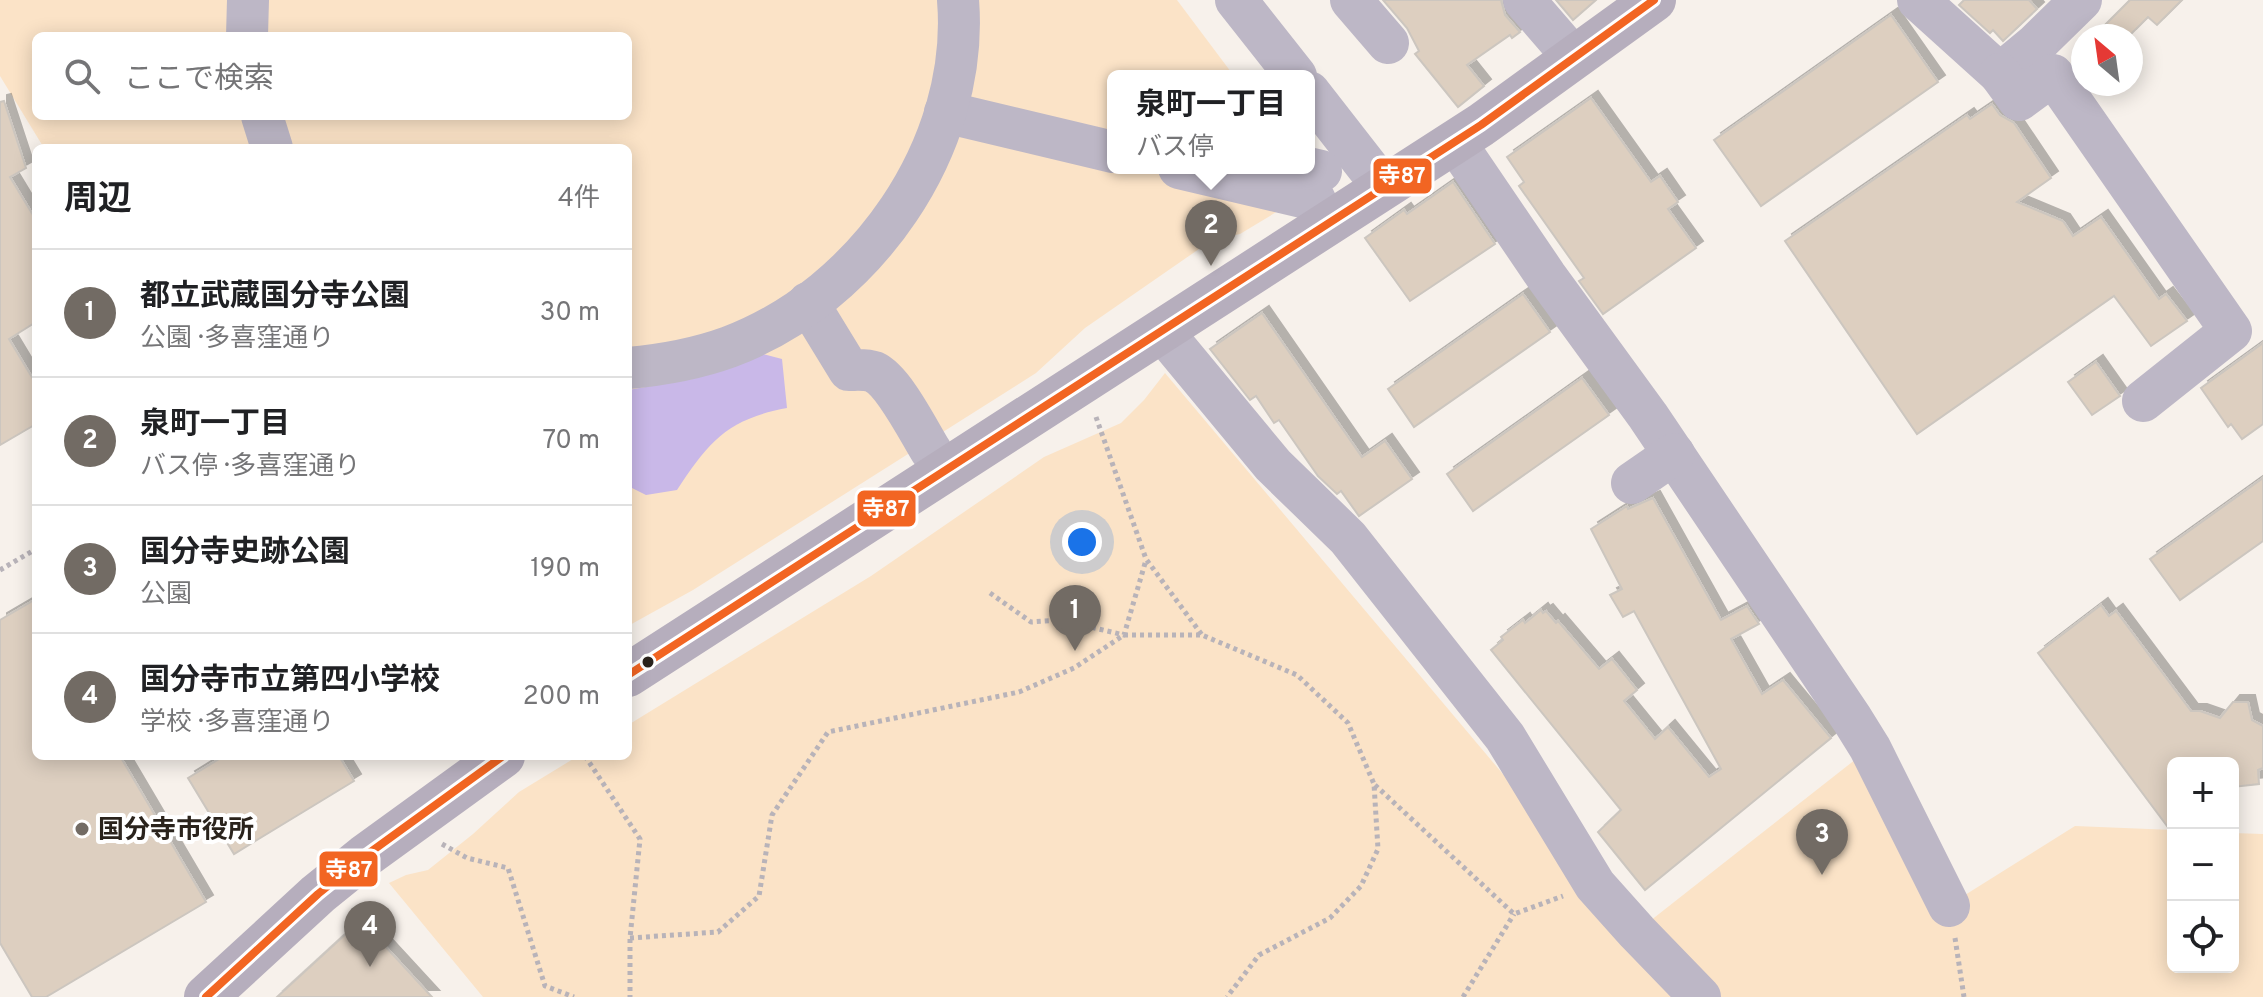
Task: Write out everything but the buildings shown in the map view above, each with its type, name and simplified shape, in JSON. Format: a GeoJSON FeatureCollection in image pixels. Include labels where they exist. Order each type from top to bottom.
{"type":"FeatureCollection","features":[{"type":"Feature","properties":{"kind":"main road"},"geometry":{"type":"LineString","coordinates":[[632,672],[1455,142],[1654,0]]}},
{"type":"Feature","properties":{"kind":"main road"},"geometry":{"type":"LineString","coordinates":[[206,997],[353,866],[498,760]]}},
{"type":"Feature","properties":{"kind":"street"},"geometry":{"type":"LineString","coordinates":[[247,32],[248,0]]}},
{"type":"Feature","properties":{"kind":"street"},"geometry":{"type":"LineString","coordinates":[[632,368],[669,364],[729,347],[786,319],[837,282],[885,231],[921,173],[947,101],[954,70],[958,0]]}},
{"type":"Feature","properties":{"kind":"street"},"geometry":{"type":"LineString","coordinates":[[1236,0],[1291,70]]}},
{"type":"Feature","properties":{"kind":"street"},"geometry":{"type":"LineString","coordinates":[[1351,0],[1388,43]]}},
{"type":"Feature","properties":{"kind":"street"},"geometry":{"type":"LineString","coordinates":[[1524,0],[1574,58]]}},
{"type":"Feature","properties":{"kind":"street"},"geometry":{"type":"LineString","coordinates":[[2000,74],[2081,0]]}},
{"type":"Feature","properties":{"kind":"street"},"geometry":{"type":"LineString","coordinates":[[1935,5],[2000,74],[2019,100],[2053,75],[2231,331],[2143,401]]}},
{"type":"Feature","properties":{"kind":"street"},"geometry":{"type":"LineString","coordinates":[[1315,100],[1383,187]]}},
{"type":"Feature","properties":{"kind":"street"},"geometry":{"type":"LineString","coordinates":[[947,101],[1107,124]]}},
{"type":"Feature","properties":{"kind":"street"},"geometry":{"type":"LineString","coordinates":[[947,101],[1107,150]]}},
{"type":"Feature","properties":{"kind":"street"},"geometry":{"type":"LineString","coordinates":[[263,120],[271,144]]}},
{"type":"Feature","properties":{"kind":"street"},"geometry":{"type":"LineString","coordinates":[[1455,142],[1546,276],[1674,454],[1870,748],[1949,906]]}},
{"type":"Feature","properties":{"kind":"street"},"geometry":{"type":"LineString","coordinates":[[1247,174],[1315,180]]}},
{"type":"Feature","properties":{"kind":"street"},"geometry":{"type":"LineString","coordinates":[[808,303],[849,370],[877,373],[893,391],[931,451]]}},
{"type":"Feature","properties":{"kind":"street"},"geometry":{"type":"LineString","coordinates":[[1162,331],[1273,465],[1348,538],[1505,737],[1595,885],[1700,997]]}},
{"type":"Feature","properties":{"kind":"street"},"geometry":{"type":"LineString","coordinates":[[1632,483],[1674,454]]}},
{"type":"Feature","properties":{"kind":"path"},"geometry":{"type":"LineString","coordinates":[[1096,417],[1146,559],[1202,635]]}},
{"type":"Feature","properties":{"kind":"path"},"geometry":{"type":"LineString","coordinates":[[0,570],[32,551]]}},
{"type":"Feature","properties":{"kind":"path"},"geometry":{"type":"LineString","coordinates":[[630,938],[718,932],[759,896],[772,815],[828,732],[1019,692],[1074,668],[1124,635],[1146,559]]}},
{"type":"Feature","properties":{"kind":"path"},"geometry":{"type":"LineString","coordinates":[[990,593],[1031,622],[1061,620],[1124,635],[1202,635],[1297,675],[1348,723],[1374,784],[1378,849],[1361,886],[1330,918],[1259,955],[1227,997]]}},
{"type":"Feature","properties":{"kind":"path"},"geometry":{"type":"LineString","coordinates":[[588,760],[640,839],[630,938],[630,997]]}},
{"type":"Feature","properties":{"kind":"path"},"geometry":{"type":"LineString","coordinates":[[1374,784],[1514,914]]}},
{"type":"Feature","properties":{"kind":"path"},"geometry":{"type":"LineString","coordinates":[[442,844],[467,858],[508,868],[545,986],[574,997]]}},
{"type":"Feature","properties":{"kind":"path"},"geometry":{"type":"LineString","coordinates":[[1463,997],[1514,914],[1595,885]]}},
{"type":"Feature","properties":{"kind":"path"},"geometry":{"type":"LineString","coordinates":[[1949,906],[1964,997]]}},
{"type":"Feature","properties":{"kind":"shaded area"},"geometry":{"type":"Polygon","coordinates":[[[0,0],[1177,0],[1230,70],[1107,70],[1107,174],[1285,174],[1278,211],[1240,234],[1212,240],[1085,328],[1036,373],[693,590],[632,624],[632,144],[42,144],[0,76],[0,0]]]}},
{"type":"Feature","properties":{"kind":"shaded area"},"geometry":{"type":"Polygon","coordinates":[[[752,351],[782,359],[787,408],[749,419],[722,435],[699,458],[677,490],[646,495],[632,488],[632,389],[692,379],[752,351]]]}},
{"type":"Feature","properties":{"kind":"shaded area"},"geometry":{"type":"Polygon","coordinates":[[[1165,373],[1636,932],[1870,748],[1949,905],[2075,826],[2167,830],[2167,973],[2239,973],[2239,833],[2263,834],[2263,997],[483,997],[389,883],[428,870],[519,792],[571,760],[632,760],[632,723],[871,576],[1044,457],[1121,423],[1165,373]]]}},
{"type":"Feature","properties":{"kind":"transit line","name":"寺87"},"geometry":{"type":"LineString","coordinates":[[632,672],[1481,125],[1654,0]]}},
{"type":"Feature","properties":{"kind":"transit line","name":"寺87"},"geometry":{"type":"LineString","coordinates":[[206,997],[318,894],[497,760]]}},
{"type":"Feature","properties":{"kind":"place","name":"泉町一丁目"},"geometry":{"type":"Point","coordinates":[1211,266]}},
{"type":"Feature","properties":{"kind":"place","name":"都立武蔵国分寺公園"},"geometry":{"type":"Point","coordinates":[1075,651]}},
{"type":"Feature","properties":{"kind":"place","name":"国分寺市役所"},"geometry":{"type":"Point","coordinates":[82,829]}},
{"type":"Feature","properties":{"kind":"place","name":"国分寺史跡公園"},"geometry":{"type":"Point","coordinates":[1822,875]}},
{"type":"Feature","properties":{"kind":"place","name":"国分寺市立第四小学校"},"geometry":{"type":"Point","coordinates":[370,967]}}]}
